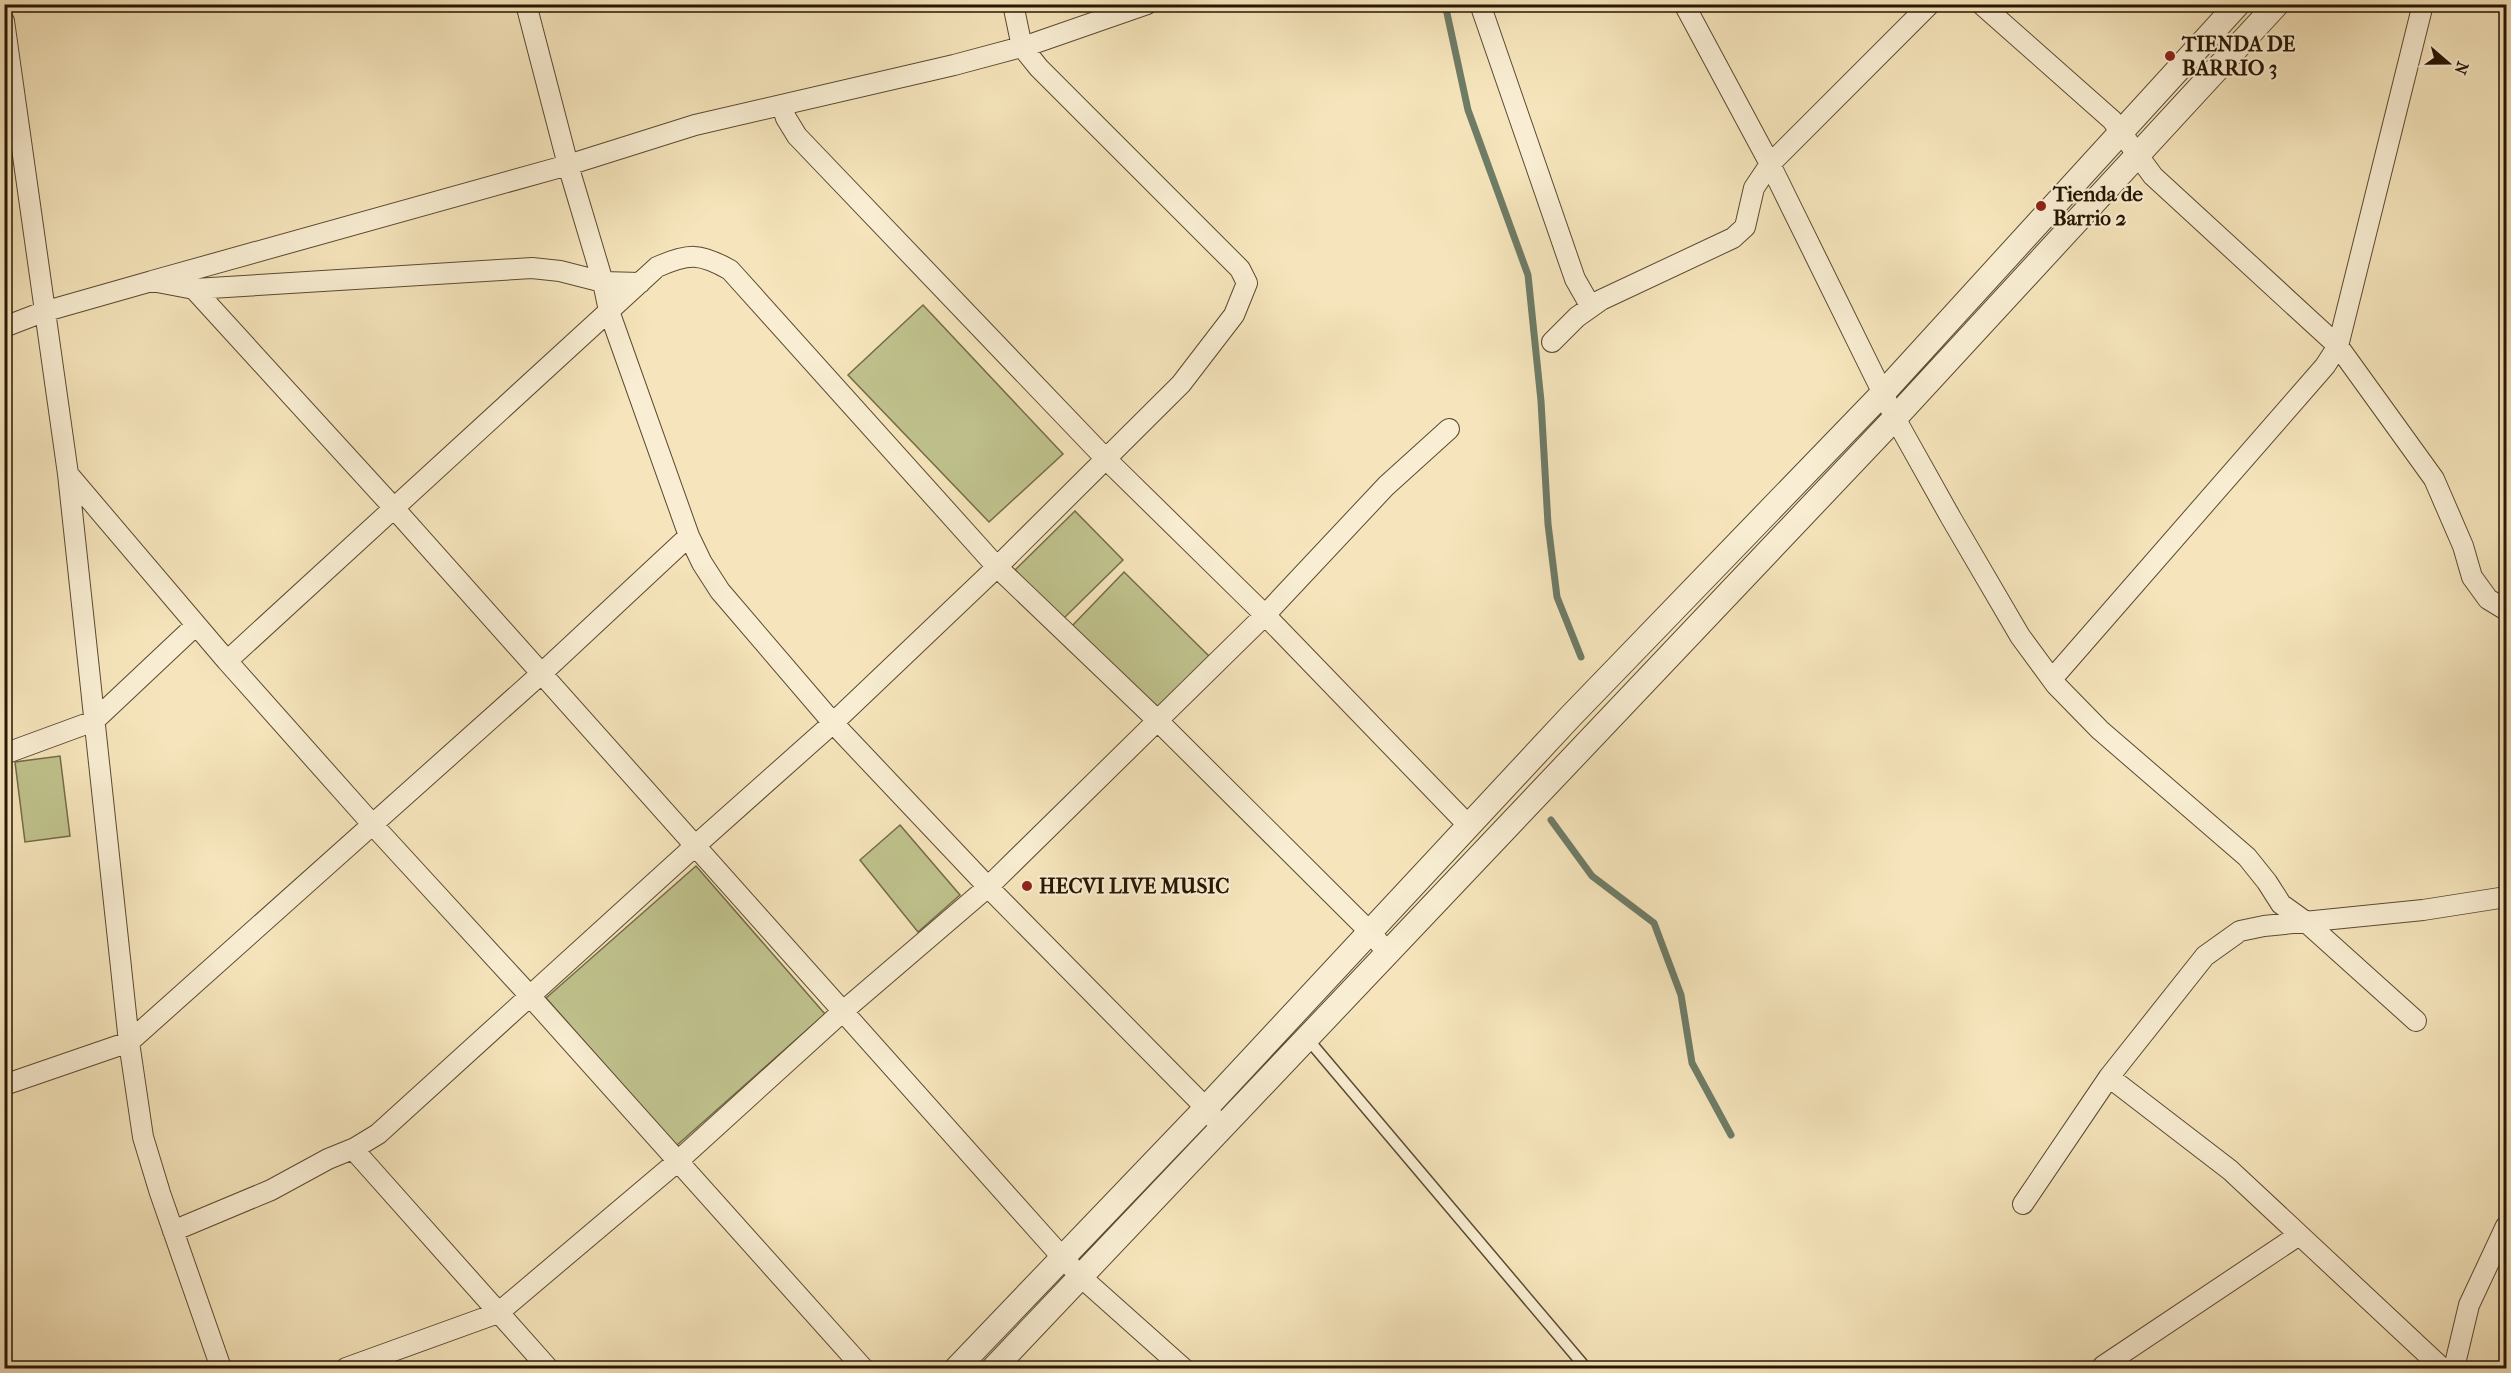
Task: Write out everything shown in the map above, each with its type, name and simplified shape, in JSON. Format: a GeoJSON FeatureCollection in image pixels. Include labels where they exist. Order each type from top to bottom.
{"type":"FeatureCollection","features":[{"type":"Feature","properties":{"kind":"street"},"geometry":{"type":"LineString","coordinates":[[526,4],[609,311],[689,536],[702,563],[720,591],[834,723],[988,887],[1206,1108],[1221,1127]]}},
{"type":"Feature","properties":{"kind":"street"},"geometry":{"type":"LineString","coordinates":[[173,1231],[271,1190],[378,1134],[834,723],[997,567],[1182,384],[1234,315],[1247,283],[1240,269],[1040,68],[1022,47],[1013,4]]}},
{"type":"Feature","properties":{"kind":"street"},"geometry":{"type":"LineString","coordinates":[[4,327],[43,312],[568,165],[695,125],[1022,47],[1147,4]]}},
{"type":"Feature","properties":{"kind":"street"},"geometry":{"type":"LineString","coordinates":[[1480,4],[1575,279],[1591,307]]}},
{"type":"Feature","properties":{"kind":"street"},"geometry":{"type":"LineString","coordinates":[[1684,4],[1770,164],[1896,418],[1951,518],[2015,626],[2052,679],[2100,730],[2247,857],[2281,904],[2306,922],[2416,1021]]}},
{"type":"Feature","properties":{"kind":"street"},"geometry":{"type":"LineString","coordinates":[[1552,342],[1577,316],[1601,300],[1733,238],[1745,227],[1754,188],[1770,164],[1930,4]]}},
{"type":"Feature","properties":{"kind":"street"},"geometry":{"type":"LineString","coordinates":[[1981,4],[2112,120],[2153,176],[2338,346],[2434,479],[2463,546],[2472,577],[2488,598],[2506,610]]}},
{"type":"Feature","properties":{"kind":"street"},"geometry":{"type":"LineString","coordinates":[[957,1368],[1206,1108],[1570,717],[1883,393],[2238,4]]}},
{"type":"Feature","properties":{"kind":"street"},"geometry":{"type":"LineString","coordinates":[[994,1368],[1896,418],[2277,4]]}},
{"type":"Feature","properties":{"kind":"street"},"geometry":{"type":"LineString","coordinates":[[2052,679],[2325,366],[2338,346],[2423,4]]}},
{"type":"Feature","properties":{"kind":"street"},"geometry":{"type":"LineString","coordinates":[[4,21],[43,312],[68,474],[129,1042],[143,1137],[221,1368]]}},
{"type":"Feature","properties":{"kind":"street"},"geometry":{"type":"LineString","coordinates":[[782,106],[797,136],[1106,459],[1265,615],[1469,826]]}},
{"type":"Feature","properties":{"kind":"street"},"geometry":{"type":"LineString","coordinates":[[227,661],[657,267],[681,256],[700,257],[730,270],[997,567],[1158,720],[1370,932],[1387,952]]}},
{"type":"Feature","properties":{"kind":"street"},"geometry":{"type":"LineString","coordinates":[[152,281],[194,289],[522,268],[560,271],[603,282],[640,283]]}},
{"type":"Feature","properties":{"kind":"street"},"geometry":{"type":"LineString","coordinates":[[194,289],[542,673],[1062,1257],[1081,1277],[1183,1368]]}},
{"type":"Feature","properties":{"kind":"street"},"geometry":{"type":"LineString","coordinates":[[346,1368],[498,1313],[678,1161],[842,1012],[988,887],[1265,615],[1386,486],[1449,429]]}},
{"type":"Feature","properties":{"kind":"street"},"geometry":{"type":"LineString","coordinates":[[68,474],[227,661],[863,1368]]}},
{"type":"Feature","properties":{"kind":"street"},"geometry":{"type":"LineString","coordinates":[[4,1085],[129,1042],[542,673],[689,536]]}},
{"type":"Feature","properties":{"kind":"street"},"geometry":{"type":"LineString","coordinates":[[4,754],[94,721],[196,625]]}},
{"type":"Feature","properties":{"kind":"street"},"geometry":{"type":"LineString","coordinates":[[2023,1204],[2109,1077],[2205,956],[2221,943],[2240,931],[2423,910],[2506,897]]}},
{"type":"Feature","properties":{"kind":"street"},"geometry":{"type":"LineString","coordinates":[[2109,1077],[2230,1170],[2442,1368]]}},
{"type":"Feature","properties":{"kind":"street"},"geometry":{"type":"LineString","coordinates":[[353,1149],[548,1368]]}},
{"type":"Feature","properties":{"kind":"street"},"geometry":{"type":"LineString","coordinates":[[2454,1368],[2469,1305],[2506,1226]]}},
{"type":"Feature","properties":{"kind":"street"},"geometry":{"type":"LineString","coordinates":[[2103,1366],[2300,1235]]}},
{"type":"Feature","properties":{"kind":"lane"},"geometry":{"type":"LineString","coordinates":[[1306,1037],[1586,1368]]}},
{"type":"Feature","properties":{"kind":"green space"},"geometry":{"type":"Polygon","coordinates":[[[923,305],[1063,454],[989,522],[848,375],[923,305]]]}},
{"type":"Feature","properties":{"kind":"green space"},"geometry":{"type":"Polygon","coordinates":[[[1075,511],[1123,560],[1063,619],[1015,570],[1075,511]]]}},
{"type":"Feature","properties":{"kind":"green space"},"geometry":{"type":"Polygon","coordinates":[[[1124,572],[1210,657],[1158,711],[1072,626],[1124,572]]]}},
{"type":"Feature","properties":{"kind":"green space"},"geometry":{"type":"Polygon","coordinates":[[[60,756],[70,836],[25,842],[15,762],[60,756]]]}},
{"type":"Feature","properties":{"kind":"green space"},"geometry":{"type":"Polygon","coordinates":[[[900,825],[960,895],[918,932],[860,860],[900,825]]]}},
{"type":"Feature","properties":{"kind":"green space"},"geometry":{"type":"Polygon","coordinates":[[[696,866],[825,1014],[676,1146],[546,998],[696,866]]]}},
{"type":"Feature","properties":{"kind":"waterway"},"geometry":{"type":"LineString","coordinates":[[1445,4],[1468,110],[1528,275],[1541,401],[1548,524],[1557,597],[1581,657]]}},
{"type":"Feature","properties":{"kind":"waterway"},"geometry":{"type":"LineString","coordinates":[[1551,820],[1592,876],[1654,923],[1681,995],[1692,1063],[1731,1135]]}},
{"type":"Feature","properties":{"kind":"place","name":"TIENDA DE BARRIO 3"},"geometry":{"type":"Point","coordinates":[2170,56]}},
{"type":"Feature","properties":{"kind":"place","name":"Tienda de Barrio 2"},"geometry":{"type":"Point","coordinates":[2041,206]}},
{"type":"Feature","properties":{"kind":"place","name":"HECVI LIVE MUSIC"},"geometry":{"type":"Point","coordinates":[1027,886]}}]}
